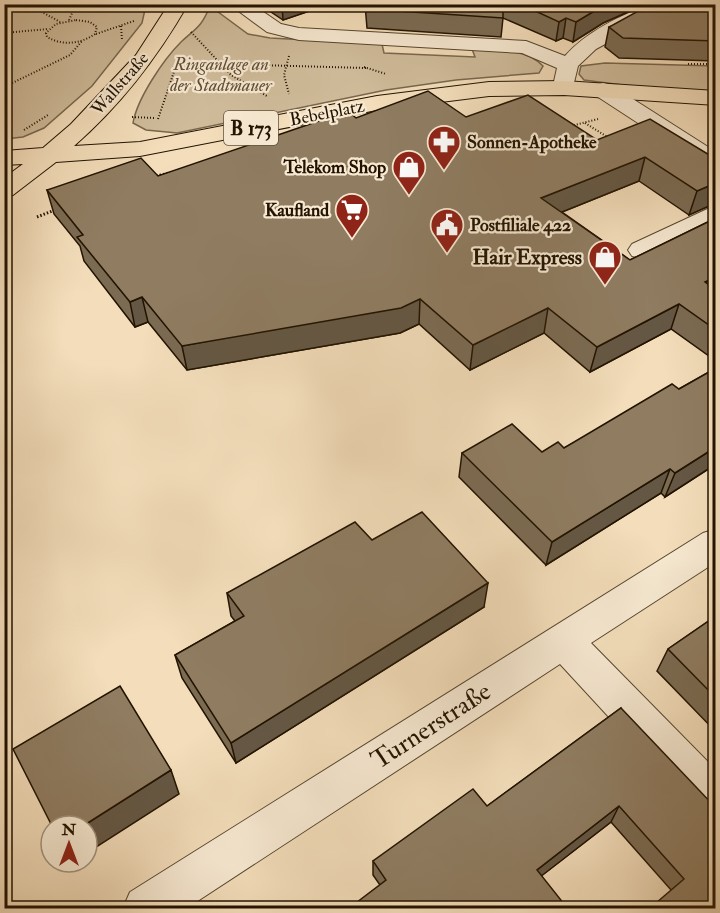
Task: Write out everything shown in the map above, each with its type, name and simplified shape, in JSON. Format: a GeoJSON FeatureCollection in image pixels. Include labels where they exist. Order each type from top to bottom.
{"type":"FeatureCollection","features":[{"type":"Feature","properties":{"kind":"main road","name":"Wallstraße"},"geometry":{"type":"LineString","coordinates":[[4,190],[53,156],[134,73],[179,4]]}},
{"type":"Feature","properties":{"kind":"main road","name":"Bebelplatz"},"geometry":{"type":"LineString","coordinates":[[53,156],[140,149],[297,112],[448,93],[500,88],[603,90]]}},
{"type":"Feature","properties":{"kind":"main road","name":"B 173"},"geometry":{"type":"LineString","coordinates":[[603,90],[716,98]]}},
{"type":"Feature","properties":{"kind":"main road","name":"B 173"},"geometry":{"type":"LineString","coordinates":[[4,158],[53,156]]}},
{"type":"Feature","properties":{"kind":"street"},"geometry":{"type":"LineString","coordinates":[[238,4],[274,28],[292,33],[526,47],[568,66]]}},
{"type":"Feature","properties":{"kind":"street"},"geometry":{"type":"LineString","coordinates":[[564,88],[568,66],[584,48],[626,24],[670,4]]}},
{"type":"Feature","properties":{"kind":"street"},"geometry":{"type":"LineString","coordinates":[[603,90],[716,163]]}},
{"type":"Feature","properties":{"kind":"street"},"geometry":{"type":"LineString","coordinates":[[641,250],[716,213]]}},
{"type":"Feature","properties":{"kind":"street","name":"Turnerstraße"},"geometry":{"type":"LineString","coordinates":[[146,909],[716,543]]}},
{"type":"Feature","properties":{"kind":"street"},"geometry":{"type":"LineString","coordinates":[[564,641],[716,802]]}},
{"type":"Feature","properties":{"kind":"path"},"geometry":{"type":"LineString","coordinates":[[28,4],[61,22]]}},
{"type":"Feature","properties":{"kind":"path"},"geometry":{"type":"LineString","coordinates":[[68,21],[76,4]]}},
{"type":"Feature","properties":{"kind":"path"},"geometry":{"type":"LineString","coordinates":[[4,33],[48,29],[68,21],[90,22],[97,27],[95,34]]}},
{"type":"Feature","properties":{"kind":"path"},"geometry":{"type":"LineString","coordinates":[[4,87],[70,55],[83,41],[95,34],[136,21]]}},
{"type":"Feature","properties":{"kind":"path"},"geometry":{"type":"LineString","coordinates":[[48,29],[47,37],[57,42],[83,41]]}},
{"type":"Feature","properties":{"kind":"path"},"geometry":{"type":"LineString","coordinates":[[186,41],[190,32],[231,75],[297,112]]}},
{"type":"Feature","properties":{"kind":"path"},"geometry":{"type":"LineString","coordinates":[[292,33],[292,50],[284,66],[284,79],[297,112]]}},
{"type":"Feature","properties":{"kind":"path"},"geometry":{"type":"LineString","coordinates":[[155,126],[182,51]]}},
{"type":"Feature","properties":{"kind":"path"},"geometry":{"type":"LineString","coordinates":[[220,64],[366,68]]}},
{"type":"Feature","properties":{"kind":"path"},"geometry":{"type":"LineString","coordinates":[[688,64],[708,64],[716,68]]}},
{"type":"Feature","properties":{"kind":"path"},"geometry":{"type":"LineString","coordinates":[[563,128],[600,119]]}},
{"type":"Feature","properties":{"kind":"path"},"geometry":{"type":"LineString","coordinates":[[584,123],[614,141]]}},
{"type":"Feature","properties":{"kind":"path"},"geometry":{"type":"LineString","coordinates":[[37,217],[59,209]]}},
{"type":"Feature","properties":{"kind":"green space"},"geometry":{"type":"Polygon","coordinates":[[[4,5],[146,5],[142,23],[92,86],[44,128],[23,137],[5,139],[4,5]]]}},
{"type":"Feature","properties":{"kind":"green space","name":"Ringanlage an der Stadtmauer"},"geometry":{"type":"Polygon","coordinates":[[[210,6],[248,34],[270,38],[382,44],[384,53],[475,57],[472,49],[500,50],[528,56],[543,66],[539,73],[456,80],[386,90],[177,133],[146,130],[133,123],[145,92],[159,69],[181,42],[201,23],[210,6]]]}},
{"type":"Feature","properties":{"kind":"green space"},"geometry":{"type":"Polygon","coordinates":[[[605,63],[715,66],[715,91],[646,88],[584,80],[579,74],[581,66],[605,63]]]}},
{"type":"Feature","properties":{"kind":"building"},"geometry":{"type":"Polygon","coordinates":[[[366,4],[503,4],[503,18],[367,9],[366,4]]]}},
{"type":"Feature","properties":{"kind":"building"},"geometry":{"type":"Polygon","coordinates":[[[520,4],[606,4],[576,22],[566,18],[559,22],[520,4]]]}},
{"type":"Feature","properties":{"kind":"building"},"geometry":{"type":"Polygon","coordinates":[[[651,4],[716,4],[716,41],[623,38],[609,27],[651,4]]]}},
{"type":"Feature","properties":{"kind":"building","name":"Kaufland"},"geometry":{"type":"Polygon","coordinates":[[[428,91],[466,117],[528,95],[597,140],[650,119],[716,159],[716,183],[697,191],[645,157],[541,198],[630,260],[716,218],[716,277],[705,282],[716,290],[716,330],[679,304],[597,347],[548,308],[473,345],[420,299],[401,308],[182,346],[142,297],[130,302],[77,237],[83,235],[47,190],[141,158],[158,176],[348,111],[356,118],[428,91]]]}},
{"type":"Feature","properties":{"kind":"building"},"geometry":{"type":"Polygon","coordinates":[[[716,368],[716,447],[675,473],[670,469],[552,542],[462,453],[512,424],[542,452],[558,442],[564,448],[672,384],[679,389],[716,368]]]}},
{"type":"Feature","properties":{"kind":"building"},"geometry":{"type":"Polygon","coordinates":[[[422,512],[488,583],[231,743],[175,655],[244,616],[227,593],[355,522],[372,540],[422,512]]]}},
{"type":"Feature","properties":{"kind":"building"},"geometry":{"type":"Polygon","coordinates":[[[716,616],[716,698],[668,649],[716,616]]]}},
{"type":"Feature","properties":{"kind":"building"},"geometry":{"type":"Polygon","coordinates":[[[120,686],[171,770],[99,816],[99,814],[46,814],[13,749],[120,686]]]}},
{"type":"Feature","properties":{"kind":"building"},"geometry":{"type":"Polygon","coordinates":[[[621,708],[716,808],[716,909],[649,909],[684,879],[619,806],[537,870],[568,909],[348,909],[386,880],[373,861],[473,789],[487,806],[621,708]]]}},
{"type":"Feature","properties":{"kind":"place","name":"Sonnen-Apotheke"},"geometry":{"type":"Point","coordinates":[444,171]}},
{"type":"Feature","properties":{"kind":"place","name":"Telekom Shop"},"geometry":{"type":"Point","coordinates":[409,196]}},
{"type":"Feature","properties":{"kind":"place","name":"Kaufland"},"geometry":{"type":"Point","coordinates":[352,239]}},
{"type":"Feature","properties":{"kind":"place","name":"Postfiliale 422"},"geometry":{"type":"Point","coordinates":[447,254]}},
{"type":"Feature","properties":{"kind":"place","name":"Hair Express"},"geometry":{"type":"Point","coordinates":[605,286]}}]}
